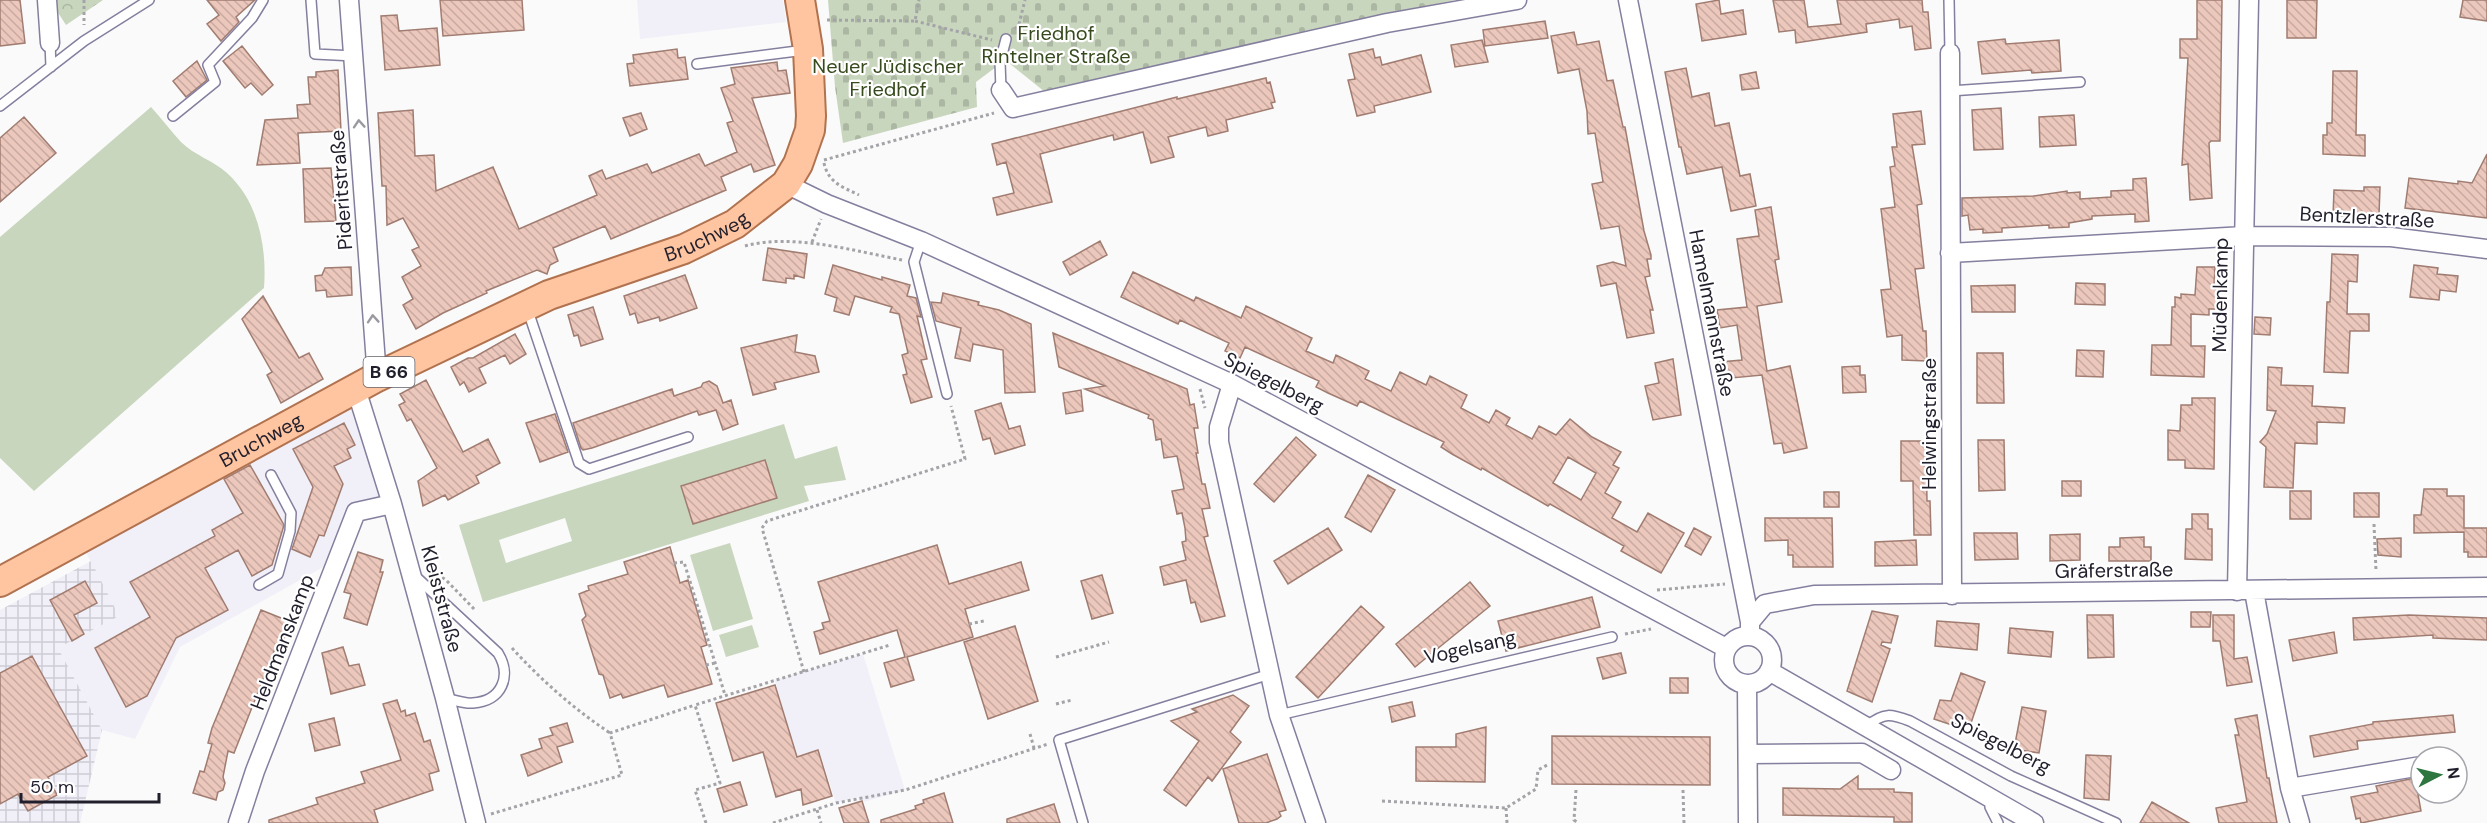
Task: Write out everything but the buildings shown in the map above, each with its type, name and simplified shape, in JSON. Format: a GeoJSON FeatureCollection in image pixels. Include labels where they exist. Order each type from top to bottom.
{"type":"FeatureCollection","features":[{"type":"Feature","properties":{"kind":"main road","name":"B 66"},"geometry":{"type":"LineString","coordinates":[[800,0],[808,49]]}},
{"type":"Feature","properties":{"kind":"main road","name":"Bruchweg"},"geometry":{"type":"LineString","coordinates":[[0,582],[367,383],[549,295],[684,249],[735,224],[786,184],[798,164],[810,130],[808,49]]}},
{"type":"Feature","properties":{"kind":"street"},"geometry":{"type":"LineString","coordinates":[[47,0],[50,43]]}},
{"type":"Feature","properties":{"kind":"street","name":"Pideritstraße"},"geometry":{"type":"LineString","coordinates":[[349,0],[354,56],[367,383]]}},
{"type":"Feature","properties":{"kind":"street"},"geometry":{"type":"LineString","coordinates":[[1001,90],[1013,108],[1388,23],[1517,0]]}},
{"type":"Feature","properties":{"kind":"street","name":"Hamelmannstraße"},"geometry":{"type":"LineString","coordinates":[[1628,0],[1750,629]]}},
{"type":"Feature","properties":{"kind":"street","name":"Müdenkamp"},"geometry":{"type":"LineString","coordinates":[[2249,0],[2244,236],[2246,591],[2290,788],[2300,823]]}},
{"type":"Feature","properties":{"kind":"street","name":"Helwingstraße"},"geometry":{"type":"LineString","coordinates":[[1950,53],[1952,595]]}},
{"type":"Feature","properties":{"kind":"street","name":"Spiegelberg"},"geometry":{"type":"LineString","coordinates":[[786,184],[826,204],[921,241],[1232,384],[1726,648]]}},
{"type":"Feature","properties":{"kind":"street"},"geometry":{"type":"LineString","coordinates":[[1950,253],[2244,236]]}},
{"type":"Feature","properties":{"kind":"street","name":"Bentzlerstraße"},"geometry":{"type":"LineString","coordinates":[[2244,236],[2391,237],[2487,249]]}},
{"type":"Feature","properties":{"kind":"street","name":"Kleiststraße"},"geometry":{"type":"LineString","coordinates":[[367,383],[392,504],[446,698],[470,821]]}},
{"type":"Feature","properties":{"kind":"street"},"geometry":{"type":"LineString","coordinates":[[1232,384],[1219,427],[1219,442],[1279,715],[1314,822]]}},
{"type":"Feature","properties":{"kind":"street","name":"Heldmanskamp"},"geometry":{"type":"LineString","coordinates":[[238,823],[255,771],[356,512],[392,504]]}},
{"type":"Feature","properties":{"kind":"street","name":"Gräferstraße"},"geometry":{"type":"LineString","coordinates":[[1750,629],[1765,604],[1814,596],[2487,587]]}},
{"type":"Feature","properties":{"kind":"street"},"geometry":{"type":"LineString","coordinates":[[1750,629],[1769,648],[1772,664],[1763,678],[1748,684],[1736,681],[1725,667],[1726,648],[1750,629]]}},
{"type":"Feature","properties":{"kind":"street"},"geometry":{"type":"LineString","coordinates":[[1769,671],[2034,823]]}},
{"type":"Feature","properties":{"kind":"street"},"geometry":{"type":"LineString","coordinates":[[1748,684],[1748,823]]}},
{"type":"Feature","properties":{"kind":"street"},"geometry":{"type":"LineString","coordinates":[[1748,754],[1862,753],[1891,770]]}},
{"type":"Feature","properties":{"kind":"street"},"geometry":{"type":"LineString","coordinates":[[2290,788],[2409,768]]}},
{"type":"Feature","properties":{"kind":"lane"},"geometry":{"type":"LineString","coordinates":[[0,106],[84,41],[149,0]]}},
{"type":"Feature","properties":{"kind":"lane"},"geometry":{"type":"LineString","coordinates":[[173,116],[215,82],[208,65],[252,18],[263,0]]}},
{"type":"Feature","properties":{"kind":"lane"},"geometry":{"type":"LineString","coordinates":[[310,0],[315,54],[354,56]]}},
{"type":"Feature","properties":{"kind":"lane","name":"Helwingstraße"},"geometry":{"type":"LineString","coordinates":[[1949,0],[1950,53]]}},
{"type":"Feature","properties":{"kind":"lane"},"geometry":{"type":"LineString","coordinates":[[1001,90],[1000,62],[1006,39]]}},
{"type":"Feature","properties":{"kind":"lane"},"geometry":{"type":"LineString","coordinates":[[50,43],[51,67]]}},
{"type":"Feature","properties":{"kind":"lane"},"geometry":{"type":"LineString","coordinates":[[697,64],[808,49]]}},
{"type":"Feature","properties":{"kind":"lane"},"geometry":{"type":"LineString","coordinates":[[1950,91],[2080,82]]}},
{"type":"Feature","properties":{"kind":"lane"},"geometry":{"type":"LineString","coordinates":[[921,241],[914,262],[947,394]]}},
{"type":"Feature","properties":{"kind":"lane"},"geometry":{"type":"LineString","coordinates":[[526,306],[579,463],[589,469],[688,437]]}},
{"type":"Feature","properties":{"kind":"lane"},"geometry":{"type":"LineString","coordinates":[[259,585],[278,574],[290,531],[291,513],[272,475]]}},
{"type":"Feature","properties":{"kind":"lane"},"geometry":{"type":"LineString","coordinates":[[411,572],[498,653],[504,663],[505,677],[501,690],[489,700],[471,704],[446,698]]}},
{"type":"Feature","properties":{"kind":"lane","name":"Vogelsang"},"geometry":{"type":"LineString","coordinates":[[1279,715],[1612,637]]}},
{"type":"Feature","properties":{"kind":"lane"},"geometry":{"type":"LineString","coordinates":[[1083,823],[1059,740],[1270,674]]}},
{"type":"Feature","properties":{"kind":"lane","name":"Spiegelberg"},"geometry":{"type":"LineString","coordinates":[[1867,726],[1879,717],[1894,715],[1910,721],[2011,776],[2115,823]]}},
{"type":"Feature","properties":{"kind":"lane"},"geometry":{"type":"LineString","coordinates":[[1989,798],[1990,807],[1998,823]]}},
{"type":"Feature","properties":{"kind":"path"},"geometry":{"type":"LineString","coordinates":[[84,0],[84,41]]}},
{"type":"Feature","properties":{"kind":"path"},"geometry":{"type":"LineString","coordinates":[[915,21],[920,0]]}},
{"type":"Feature","properties":{"kind":"path"},"geometry":{"type":"LineString","coordinates":[[821,20],[915,21],[993,40],[1006,39],[1019,24],[1025,0]]}},
{"type":"Feature","properties":{"kind":"path"},"geometry":{"type":"LineString","coordinates":[[824,160],[1013,108]]}},
{"type":"Feature","properties":{"kind":"path"},"geometry":{"type":"LineString","coordinates":[[735,249],[755,243],[812,242],[914,262]]}},
{"type":"Feature","properties":{"kind":"path"},"geometry":{"type":"LineString","coordinates":[[1198,387],[1203,393],[1206,413]]}},
{"type":"Feature","properties":{"kind":"path"},"geometry":{"type":"LineString","coordinates":[[804,672],[762,528],[767,521],[965,459],[947,394]]}},
{"type":"Feature","properties":{"kind":"path"},"geometry":{"type":"LineString","coordinates":[[2374,524],[2376,589]]}},
{"type":"Feature","properties":{"kind":"path"},"geometry":{"type":"LineString","coordinates":[[674,563],[684,562],[725,695]]}},
{"type":"Feature","properties":{"kind":"path"},"geometry":{"type":"LineString","coordinates":[[1619,591],[1679,589],[1742,583]]}},
{"type":"Feature","properties":{"kind":"path"},"geometry":{"type":"LineString","coordinates":[[1612,637],[1653,629],[1664,615]]}},
{"type":"Feature","properties":{"kind":"path"},"geometry":{"type":"LineString","coordinates":[[969,624],[984,621]]}},
{"type":"Feature","properties":{"kind":"path"},"geometry":{"type":"LineString","coordinates":[[1056,657],[1109,642]]}},
{"type":"Feature","properties":{"kind":"path"},"geometry":{"type":"LineString","coordinates":[[501,812],[622,775],[610,733],[890,645]]}},
{"type":"Feature","properties":{"kind":"path"},"geometry":{"type":"LineString","coordinates":[[706,665],[715,663]]}},
{"type":"Feature","properties":{"kind":"path"},"geometry":{"type":"LineString","coordinates":[[1056,704],[1072,700]]}},
{"type":"Feature","properties":{"kind":"path"},"geometry":{"type":"LineString","coordinates":[[695,705],[720,783],[695,790],[706,823]]}},
{"type":"Feature","properties":{"kind":"path"},"geometry":{"type":"LineString","coordinates":[[773,823],[872,795],[905,789],[1034,748],[1030,734]]}},
{"type":"Feature","properties":{"kind":"path"},"geometry":{"type":"LineString","coordinates":[[1382,801],[1506,808],[1536,789],[1538,770],[1549,764]]}},
{"type":"Feature","properties":{"kind":"path"},"geometry":{"type":"LineString","coordinates":[[1570,823],[1574,820],[1576,790]]}},
{"type":"Feature","properties":{"kind":"path"},"geometry":{"type":"LineString","coordinates":[[1683,790],[1684,823]]}},
{"type":"Feature","properties":{"kind":"path"},"geometry":{"type":"LineString","coordinates":[[1506,808],[1507,823]]}},
{"type":"Feature","properties":{"kind":"path"},"geometry":{"type":"LineString","coordinates":[[817,810],[821,823]]}},
{"type":"Feature","properties":{"kind":"path"},"geometry":{"type":"LineString","coordinates":[[1574,820],[1578,823]]}},
{"type":"Feature","properties":{"kind":"shaded area"},"geometry":{"type":"Polygon","coordinates":[[[637,0],[783,0],[786,22],[640,39],[637,0]]]}},
{"type":"Feature","properties":{"kind":"shaded area"},"geometry":{"type":"Polygon","coordinates":[[[356,399],[387,501],[352,509],[334,561],[180,647],[135,739],[102,730],[58,648],[119,616],[82,545],[356,399]]]}},
{"type":"Feature","properties":{"kind":"shaded area"},"geometry":{"type":"Polygon","coordinates":[[[91,561],[119,616],[58,648],[102,730],[80,823],[0,823],[0,610],[91,561]]]}},
{"type":"Feature","properties":{"kind":"shaded area"},"geometry":{"type":"Polygon","coordinates":[[[863,654],[905,790],[860,803],[858,797],[836,803],[819,750],[796,756],[775,680],[863,654]]]}},
{"type":"Feature","properties":{"kind":"green space"},"geometry":{"type":"Polygon","coordinates":[[[55,0],[103,0],[66,25],[55,8],[55,0]]]}},
{"type":"Feature","properties":{"kind":"green space","name":"Friedhof Rintelner Straße"},"geometry":{"type":"Polygon","coordinates":[[[828,0],[1455,0],[1045,92],[1009,63],[996,67],[976,82],[977,107],[843,143],[835,87],[828,0]]]}},
{"type":"Feature","properties":{"kind":"green space"},"geometry":{"type":"Polygon","coordinates":[[[151,107],[181,142],[227,173],[247,198],[259,226],[264,257],[264,288],[34,491],[0,458],[0,237],[151,107]]]}},
{"type":"Feature","properties":{"kind":"green space"},"geometry":{"type":"Polygon","coordinates":[[[784,424],[795,459],[837,446],[846,480],[804,486],[809,501],[483,602],[459,525],[784,424]],[[565,518],[499,540],[506,563],[572,541],[565,518]]]}},
{"type":"Feature","properties":{"kind":"green space"},"geometry":{"type":"Polygon","coordinates":[[[730,543],[753,619],[713,631],[690,555],[730,543]]]}},
{"type":"Feature","properties":{"kind":"green space"},"geometry":{"type":"Polygon","coordinates":[[[752,625],[759,647],[726,657],[719,635],[752,625]]]}},
{"type":"Feature","properties":{"kind":"park label","name":"Neuer Jüdischer Friedhof"},"geometry":{"type":"Point","coordinates":[888,78]}}]}
